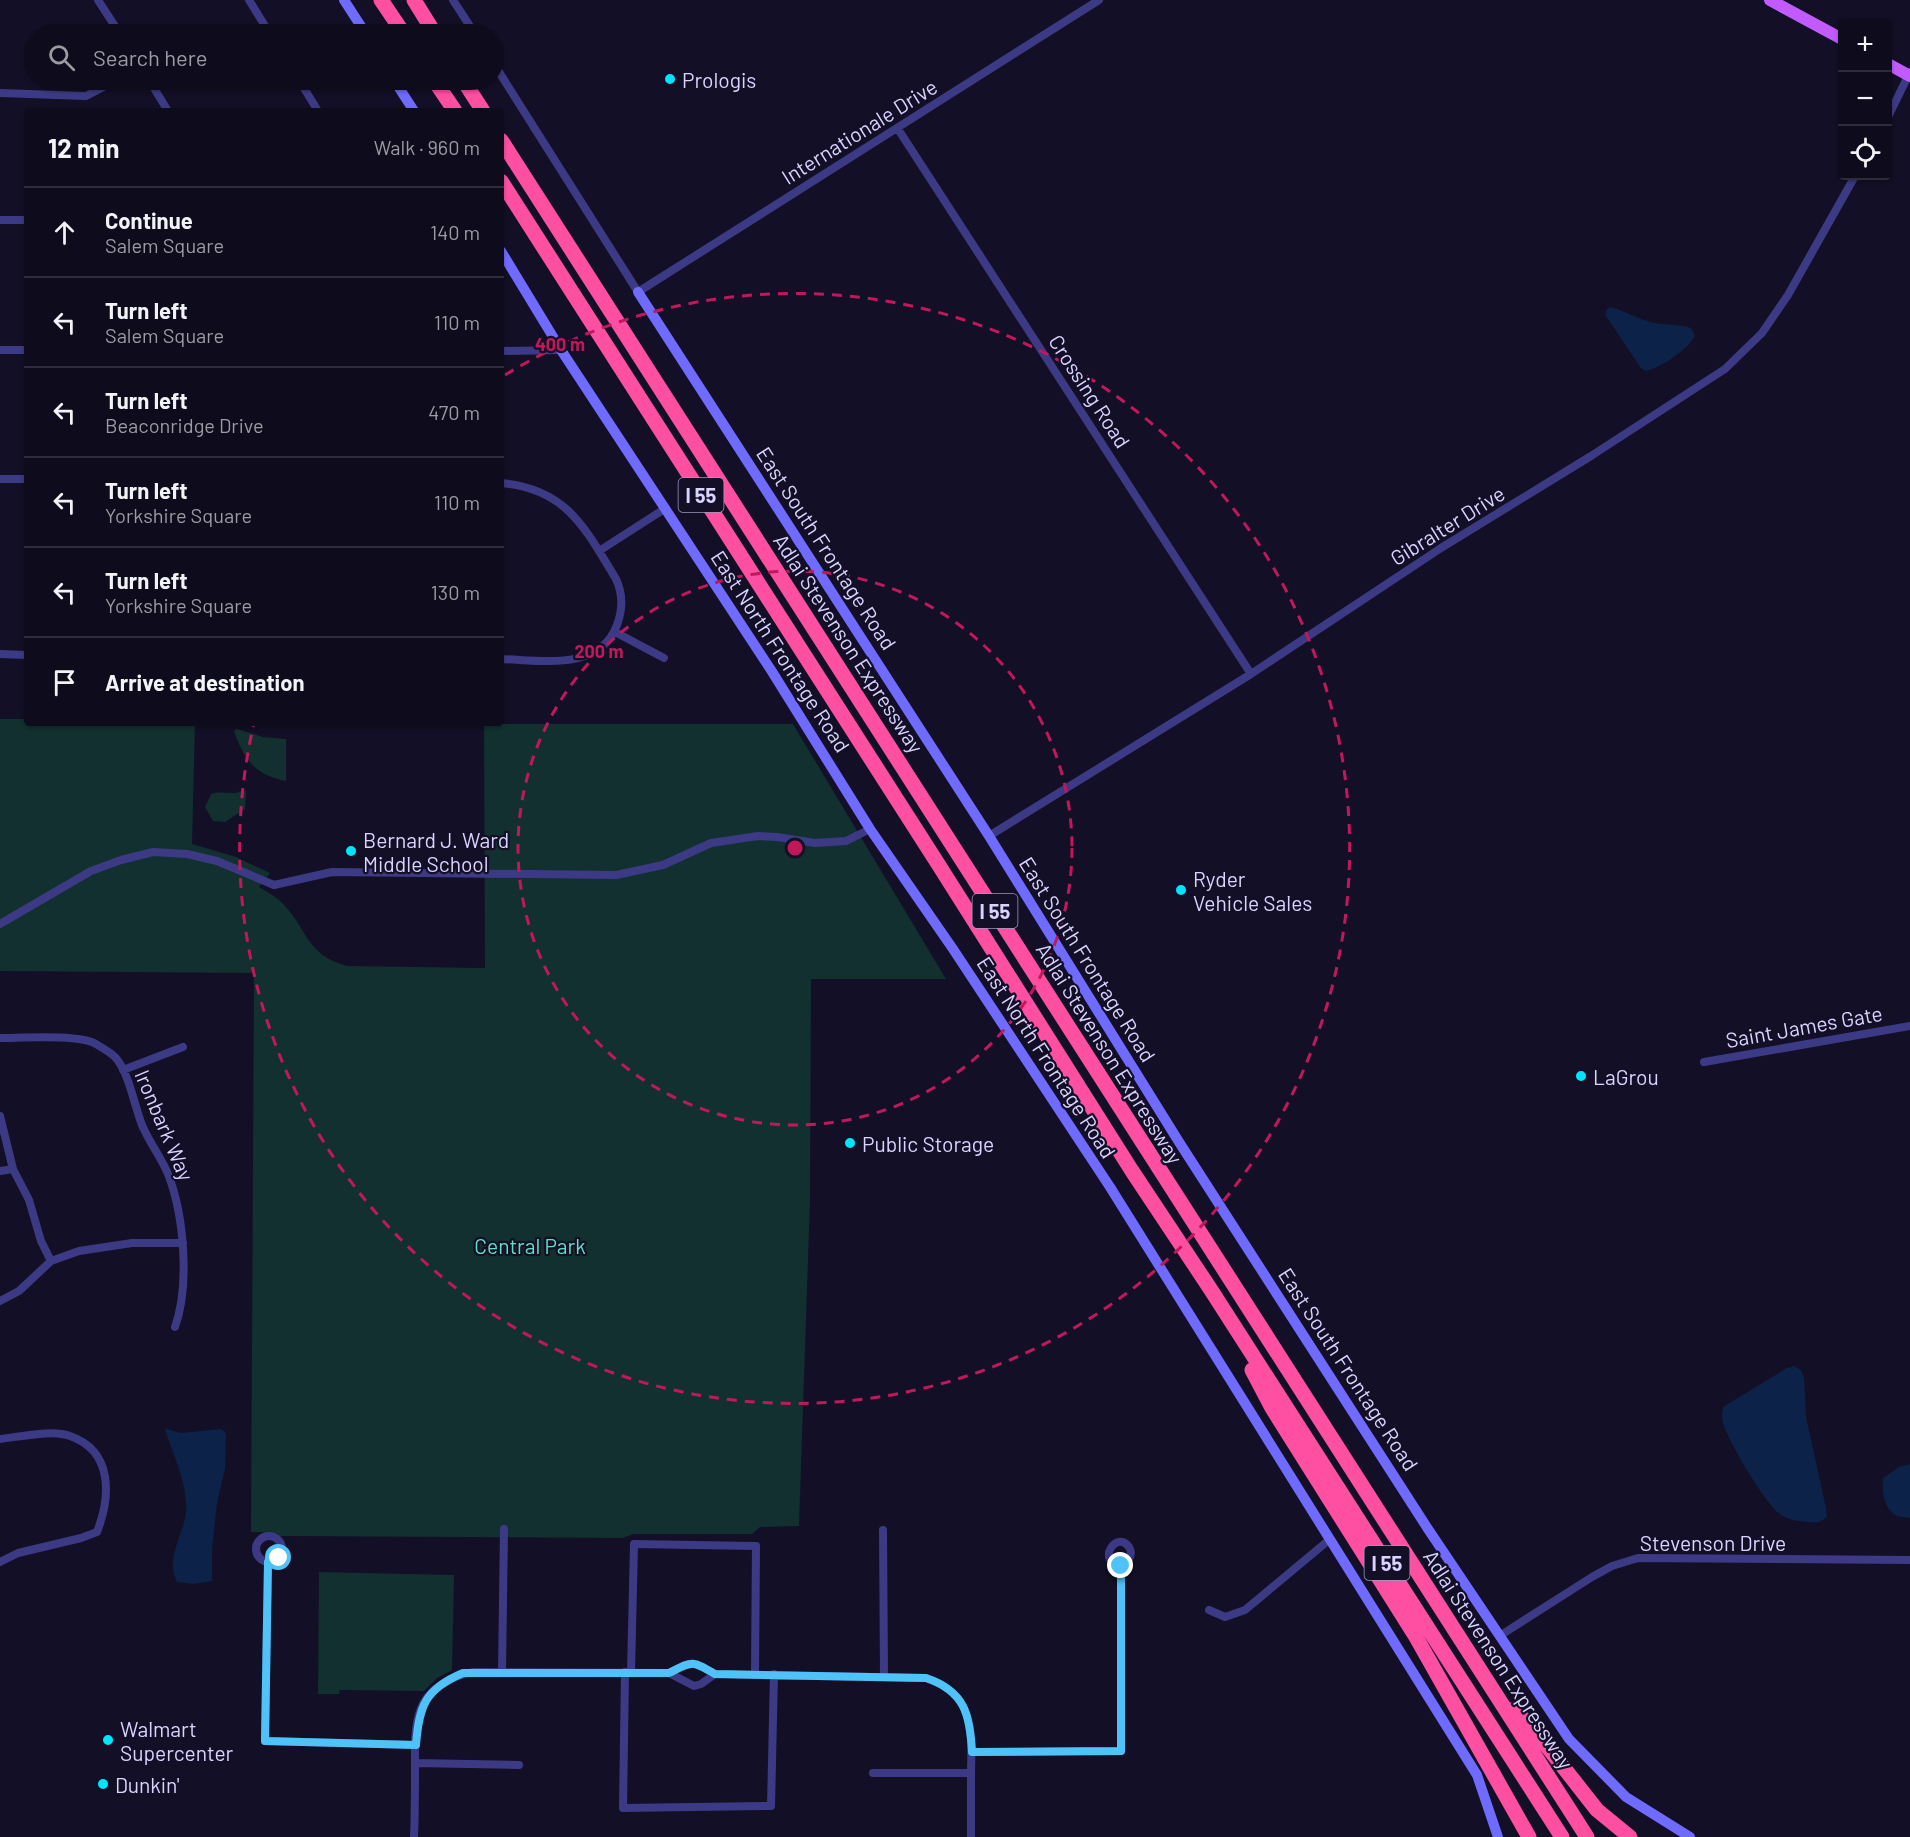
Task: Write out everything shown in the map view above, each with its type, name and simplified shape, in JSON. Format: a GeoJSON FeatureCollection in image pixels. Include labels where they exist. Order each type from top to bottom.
{"type":"FeatureCollection","features":[{"type":"Feature","properties":{"kind":"highway"},"geometry":{"type":"LineString","coordinates":[[381,0],[397,24]]}},
{"type":"Feature","properties":{"kind":"highway"},"geometry":{"type":"LineString","coordinates":[[414,0],[429,24]]}},
{"type":"Feature","properties":{"kind":"highway"},"geometry":{"type":"LineString","coordinates":[[441,90],[453,108]]}},
{"type":"Feature","properties":{"kind":"highway"},"geometry":{"type":"LineString","coordinates":[[469,90],[481,108]]}},
{"type":"Feature","properties":{"kind":"highway","name":"Adlai Stevenson Expressway"},"geometry":{"type":"LineString","coordinates":[[504,145],[1153,1160],[1490,1682],[1587,1837]]}},
{"type":"Feature","properties":{"kind":"highway","name":"Adlai Stevenson Expressway"},"geometry":{"type":"LineString","coordinates":[[504,186],[1132,1171],[1211,1290],[1562,1837]]}},
{"type":"Feature","properties":{"kind":"highway"},"geometry":{"type":"LineString","coordinates":[[1211,1290],[1272,1408],[1416,1637],[1529,1837]]}},
{"type":"Feature","properties":{"kind":"highway"},"geometry":{"type":"LineString","coordinates":[[1490,1682],[1535,1731],[1598,1810],[1630,1837]]}},
{"type":"Feature","properties":{"kind":"main road"},"geometry":{"type":"LineString","coordinates":[[1770,0],[1838,37]]}},
{"type":"Feature","properties":{"kind":"main road"},"geometry":{"type":"LineString","coordinates":[[1892,66],[1909,74]]}},
{"type":"Feature","properties":{"kind":"street"},"geometry":{"type":"LineString","coordinates":[[98,0],[114,24]]}},
{"type":"Feature","properties":{"kind":"street"},"geometry":{"type":"LineString","coordinates":[[249,0],[264,24]]}},
{"type":"Feature","properties":{"kind":"street"},"geometry":{"type":"LineString","coordinates":[[344,0],[360,24]]}},
{"type":"Feature","properties":{"kind":"street"},"geometry":{"type":"LineString","coordinates":[[453,0],[468,24]]}},
{"type":"Feature","properties":{"kind":"street","name":"Internationale Drive"},"geometry":{"type":"LineString","coordinates":[[638,292],[1099,0]]}},
{"type":"Feature","properties":{"kind":"street"},"geometry":{"type":"LineString","coordinates":[[1892,107],[1909,74]]}},
{"type":"Feature","properties":{"kind":"street","name":"East South Frontage Road"},"geometry":{"type":"LineString","coordinates":[[504,80],[989,836],[1179,1142],[1428,1529],[1569,1739],[1626,1797],[1690,1837]]}},
{"type":"Feature","properties":{"kind":"street"},"geometry":{"type":"LineString","coordinates":[[0,93],[86,96],[98,90]]}},
{"type":"Feature","properties":{"kind":"street"},"geometry":{"type":"LineString","coordinates":[[155,90],[166,108]]}},
{"type":"Feature","properties":{"kind":"street"},"geometry":{"type":"LineString","coordinates":[[305,90],[316,108]]}},
{"type":"Feature","properties":{"kind":"street"},"geometry":{"type":"LineString","coordinates":[[400,90],[412,108]]}},
{"type":"Feature","properties":{"kind":"street","name":"Crossing Road"},"geometry":{"type":"LineString","coordinates":[[898,129],[1251,674]]}},
{"type":"Feature","properties":{"kind":"street","name":"Gibralter Drive"},"geometry":{"type":"LineString","coordinates":[[989,836],[1251,674],[1442,548],[1591,456],[1725,369],[1762,333],[1853,180]]}},
{"type":"Feature","properties":{"kind":"street"},"geometry":{"type":"LineString","coordinates":[[0,220],[24,220]]}},
{"type":"Feature","properties":{"kind":"street","name":"East North Frontage Road"},"geometry":{"type":"LineString","coordinates":[[504,256],[561,350],[666,508],[870,829],[953,949],[1110,1187],[1477,1775],[1498,1837]]}},
{"type":"Feature","properties":{"kind":"street"},"geometry":{"type":"LineString","coordinates":[[0,350],[24,350]]}},
{"type":"Feature","properties":{"kind":"street"},"geometry":{"type":"LineString","coordinates":[[504,351],[561,350]]}},
{"type":"Feature","properties":{"kind":"street"},"geometry":{"type":"LineString","coordinates":[[0,479],[24,479]]}},
{"type":"Feature","properties":{"kind":"street"},"geometry":{"type":"LineString","coordinates":[[504,483],[521,485],[551,496],[573,514],[599,551],[620,589],[620,617],[615,632],[601,648],[578,659],[504,659]]}},
{"type":"Feature","properties":{"kind":"street"},"geometry":{"type":"LineString","coordinates":[[599,551],[666,508]]}},
{"type":"Feature","properties":{"kind":"street"},"geometry":{"type":"LineString","coordinates":[[615,632],[664,658]]}},
{"type":"Feature","properties":{"kind":"street"},"geometry":{"type":"LineString","coordinates":[[0,654],[24,655]]}},
{"type":"Feature","properties":{"kind":"street"},"geometry":{"type":"LineString","coordinates":[[0,924],[92,871],[121,860],[153,852],[187,854],[218,861],[274,885],[332,872],[476,875],[616,874],[663,866],[711,843],[758,836],[815,843],[846,841],[870,829]]}},
{"type":"Feature","properties":{"kind":"street","name":"Saint James Gate"},"geometry":{"type":"LineString","coordinates":[[1704,1062],[1910,1026]]}},
{"type":"Feature","properties":{"kind":"street","name":"Ironbark Way"},"geometry":{"type":"LineString","coordinates":[[0,1038],[68,1039],[93,1042],[114,1056],[123,1070],[143,1127],[167,1173],[178,1207],[183,1243],[183,1300],[175,1327]]}},
{"type":"Feature","properties":{"kind":"street"},"geometry":{"type":"LineString","coordinates":[[123,1070],[183,1047]]}},
{"type":"Feature","properties":{"kind":"street"},"geometry":{"type":"LineString","coordinates":[[0,1116],[13,1169],[29,1200],[41,1241],[51,1261]]}},
{"type":"Feature","properties":{"kind":"street"},"geometry":{"type":"LineString","coordinates":[[0,1171],[13,1169]]}},
{"type":"Feature","properties":{"kind":"street"},"geometry":{"type":"LineString","coordinates":[[0,1301],[20,1291],[51,1261],[79,1251],[132,1243],[183,1243]]}},
{"type":"Feature","properties":{"kind":"street"},"geometry":{"type":"LineString","coordinates":[[0,1438],[50,1434],[70,1435],[94,1450],[106,1474],[104,1514],[97,1532],[18,1553],[0,1562]]}},
{"type":"Feature","properties":{"kind":"street"},"geometry":{"type":"LineString","coordinates":[[502,1672],[504,1529]]}},
{"type":"Feature","properties":{"kind":"street"},"geometry":{"type":"LineString","coordinates":[[883,1530],[884,1676]]}},
{"type":"Feature","properties":{"kind":"street"},"geometry":{"type":"LineString","coordinates":[[1209,1610],[1225,1617],[1245,1610],[1329,1539]]}},
{"type":"Feature","properties":{"kind":"street"},"geometry":{"type":"LineString","coordinates":[[755,1674],[756,1546],[634,1544],[623,1808],[771,1806],[774,1674]]}},
{"type":"Feature","properties":{"kind":"street","name":"Stevenson Drive"},"geometry":{"type":"LineString","coordinates":[[1501,1635],[1592,1577],[1612,1566],[1638,1558],[1910,1560]]}},
{"type":"Feature","properties":{"kind":"street"},"geometry":{"type":"LineString","coordinates":[[268,1562],[265,1741],[416,1745]]}},
{"type":"Feature","properties":{"kind":"street"},"geometry":{"type":"LineString","coordinates":[[972,1752],[1121,1751],[1121,1566]]}},
{"type":"Feature","properties":{"kind":"street"},"geometry":{"type":"LineString","coordinates":[[414,1837],[415,1763],[419,1712],[442,1683],[463,1673],[669,1673],[690,1663],[698,1663],[715,1674],[926,1678],[948,1688],[964,1708],[970,1721],[971,1837]]}},
{"type":"Feature","properties":{"kind":"street"},"geometry":{"type":"LineString","coordinates":[[669,1673],[694,1686],[715,1674]]}},
{"type":"Feature","properties":{"kind":"street"},"geometry":{"type":"LineString","coordinates":[[415,1763],[519,1765]]}},
{"type":"Feature","properties":{"kind":"street"},"geometry":{"type":"LineString","coordinates":[[873,1773],[971,1773]]}},
{"type":"Feature","properties":{"kind":"green space","name":"Central Park"},"geometry":{"type":"Polygon","coordinates":[[[0,719],[24,719],[24,726],[195,726],[192,844],[236,857],[270,873],[259,887],[277,898],[296,920],[314,947],[322,954],[347,966],[485,968],[484,726],[504,726],[504,724],[793,724],[946,979],[811,979],[810,1200],[799,1526],[760,1527],[752,1534],[633,1534],[623,1538],[280,1536],[276,1533],[251,1532],[254,973],[0,971],[0,719]]]}},
{"type":"Feature","properties":{"kind":"green space"},"geometry":{"type":"Polygon","coordinates":[[[237,729],[263,737],[286,739],[286,781],[266,775],[252,765],[238,741],[234,731],[237,729]]]}},
{"type":"Feature","properties":{"kind":"green space"},"geometry":{"type":"Polygon","coordinates":[[[246,791],[245,809],[225,822],[213,821],[205,807],[211,794],[246,791]]]}},
{"type":"Feature","properties":{"kind":"green space"},"geometry":{"type":"Polygon","coordinates":[[[319,1572],[454,1575],[452,1670],[437,1678],[424,1691],[340,1690],[339,1694],[318,1694],[319,1572]]]}},
{"type":"Feature","properties":{"kind":"water"},"geometry":{"type":"Polygon","coordinates":[[[1610,307],[1653,323],[1691,328],[1695,336],[1673,358],[1658,367],[1645,371],[1606,316],[1606,311],[1610,307]]]}},
{"type":"Feature","properties":{"kind":"water"},"geometry":{"type":"Polygon","coordinates":[[[1794,1366],[1801,1370],[1804,1378],[1806,1417],[1826,1508],[1827,1516],[1816,1522],[1790,1519],[1774,1509],[1740,1459],[1722,1419],[1723,1407],[1794,1366]]]}},
{"type":"Feature","properties":{"kind":"water"},"geometry":{"type":"Polygon","coordinates":[[[221,1429],[226,1434],[225,1469],[217,1503],[212,1550],[212,1581],[193,1584],[177,1582],[174,1573],[174,1556],[186,1513],[186,1503],[180,1471],[165,1430],[181,1433],[221,1429]]]}},
{"type":"Feature","properties":{"kind":"water"},"geometry":{"type":"Polygon","coordinates":[[[1910,1464],[1910,1518],[1897,1516],[1888,1508],[1883,1493],[1883,1478],[1899,1467],[1910,1464]]]}},
{"type":"Feature","properties":{"kind":"place","name":"Prologis"},"geometry":{"type":"Point","coordinates":[670,79]}},
{"type":"Feature","properties":{"kind":"place","name":"Bernard J. Ward Middle School"},"geometry":{"type":"Point","coordinates":[351,851]}},
{"type":"Feature","properties":{"kind":"place","name":"Ryder Vehicle Sales"},"geometry":{"type":"Point","coordinates":[1181,890]}},
{"type":"Feature","properties":{"kind":"place","name":"LaGrou"},"geometry":{"type":"Point","coordinates":[1581,1076]}},
{"type":"Feature","properties":{"kind":"place","name":"Public Storage"},"geometry":{"type":"Point","coordinates":[850,1143]}},
{"type":"Feature","properties":{"kind":"place","name":"Walmart Supercenter"},"geometry":{"type":"Point","coordinates":[108,1740]}},
{"type":"Feature","properties":{"kind":"place","name":"Dunkin'"},"geometry":{"type":"Point","coordinates":[103,1784]}},
{"type":"Feature","properties":{"kind":"route"},"geometry":{"type":"LineString","coordinates":[[279,1558],[274,1562],[268,1562],[265,1741],[416,1745],[419,1712],[424,1703],[444,1681],[463,1673],[669,1673],[690,1663],[698,1663],[715,1674],[926,1678],[948,1688],[964,1708],[970,1721],[972,1752],[1121,1751],[1121,1566]]}}]}
